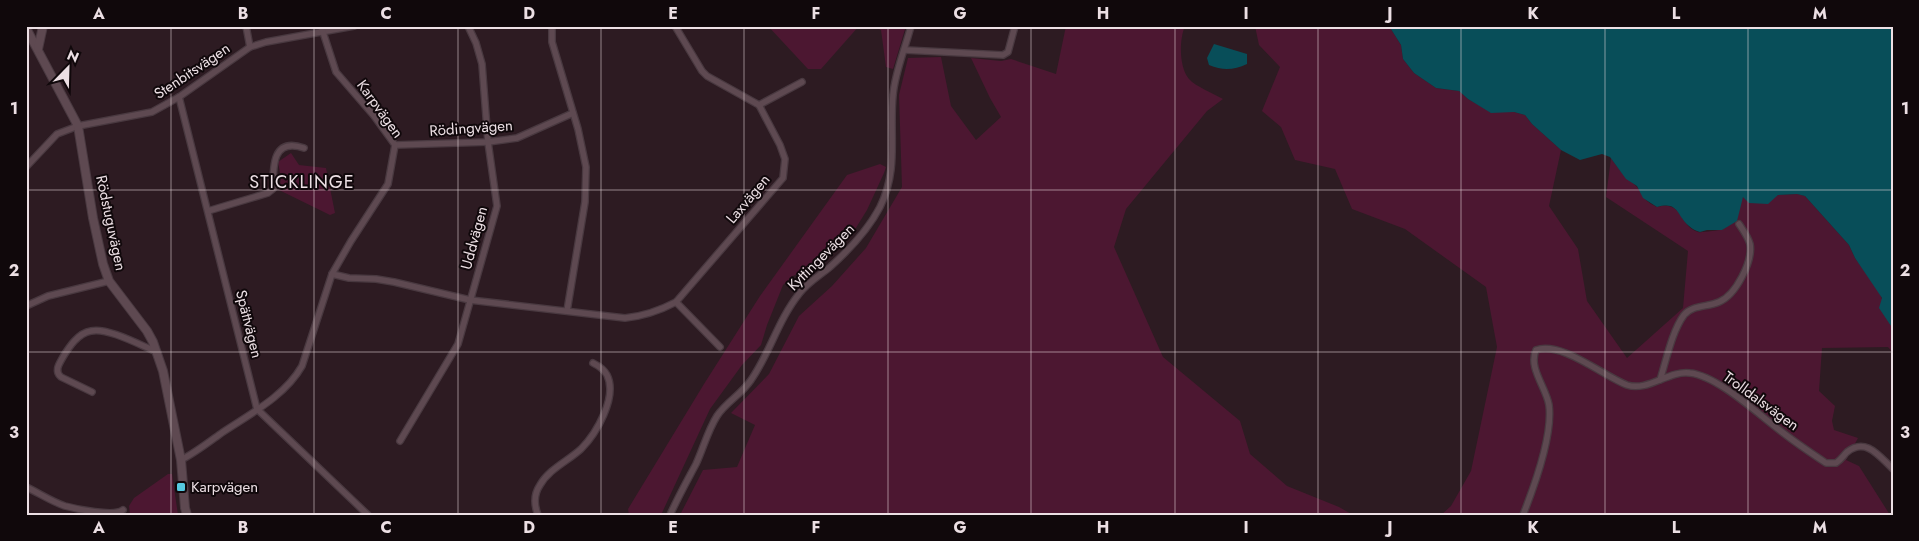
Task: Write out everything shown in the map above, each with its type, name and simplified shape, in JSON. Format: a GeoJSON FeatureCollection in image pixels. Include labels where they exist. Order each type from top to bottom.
{"type":"FeatureCollection","features":[{"type":"Feature","properties":{"kind":"street"},"geometry":{"type":"LineString","coordinates":[[38,49],[43,26]]}},
{"type":"Feature","properties":{"kind":"street"},"geometry":{"type":"LineString","coordinates":[[246,26],[250,47]]}},
{"type":"Feature","properties":{"kind":"street","name":"Stenbitsvägen"},"geometry":{"type":"LineString","coordinates":[[26,167],[58,134],[78,126],[152,112],[179,97],[250,47],[322,29],[354,26]]}},
{"type":"Feature","properties":{"kind":"street","name":"Uddvägen"},"geometry":{"type":"LineString","coordinates":[[400,441],[458,344],[497,206],[488,142],[482,64],[476,43],[468,26]]}},
{"type":"Feature","properties":{"kind":"street"},"geometry":{"type":"LineString","coordinates":[[552,26],[552,42],[582,145],[586,182],[585,202],[567,311]]}},
{"type":"Feature","properties":{"kind":"street"},"geometry":{"type":"LineString","coordinates":[[675,26],[702,71],[707,76],[759,106],[802,82]]}},
{"type":"Feature","properties":{"kind":"street","name":"Kyttingevägen"},"geometry":{"type":"LineString","coordinates":[[670,515],[718,415],[750,381],[792,303],[805,286],[853,246],[880,207],[892,173],[894,81],[911,26]]}},
{"type":"Feature","properties":{"kind":"street"},"geometry":{"type":"LineString","coordinates":[[905,50],[1003,55],[1008,52],[1016,26]]}},
{"type":"Feature","properties":{"kind":"street","name":"Rödstuguvägen"},"geometry":{"type":"LineString","coordinates":[[26,28],[78,126],[93,218],[103,264],[109,281],[147,331],[156,352],[166,384],[180,460],[184,508],[187,515]]}},
{"type":"Feature","properties":{"kind":"street","name":"Karpvägen"},"geometry":{"type":"LineString","coordinates":[[180,460],[279,393],[297,374],[302,366],[332,274],[388,184],[395,144],[374,116],[336,72],[322,29]]}},
{"type":"Feature","properties":{"kind":"street","name":"Spättvägen"},"geometry":{"type":"LineString","coordinates":[[179,97],[257,409]]}},
{"type":"Feature","properties":{"kind":"street","name":"Laxvägen"},"geometry":{"type":"LineString","coordinates":[[332,274],[349,278],[394,282],[470,300],[626,318],[640,317],[657,312],[676,302],[782,178],[785,168],[783,152],[759,106]]}},
{"type":"Feature","properties":{"kind":"street","name":"Rödingvägen"},"geometry":{"type":"LineString","coordinates":[[395,144],[488,142],[517,138],[573,113]]}},
{"type":"Feature","properties":{"kind":"street"},"geometry":{"type":"LineString","coordinates":[[208,211],[268,194],[273,189],[276,156],[280,150],[296,145],[304,148]]}},
{"type":"Feature","properties":{"kind":"street"},"geometry":{"type":"LineString","coordinates":[[1660,380],[1668,353],[1684,316],[1690,310],[1721,302],[1736,287],[1749,261],[1749,242],[1739,224]]}},
{"type":"Feature","properties":{"kind":"street"},"geometry":{"type":"LineString","coordinates":[[26,306],[48,296],[109,281]]}},
{"type":"Feature","properties":{"kind":"street"},"geometry":{"type":"LineString","coordinates":[[676,302],[720,347]]}},
{"type":"Feature","properties":{"kind":"street"},"geometry":{"type":"LineString","coordinates":[[92,392],[61,377],[57,369],[68,350],[84,333],[98,330],[108,332],[156,352]]}},
{"type":"Feature","properties":{"kind":"street","name":"Trolldalsvägen"},"geometry":{"type":"LineString","coordinates":[[1523,515],[1542,454],[1550,419],[1546,392],[1533,359],[1536,350],[1548,349],[1566,353],[1630,386],[1640,386],[1681,373],[1690,373],[1714,382],[1826,463],[1836,463],[1852,448],[1865,446],[1893,469]]}},
{"type":"Feature","properties":{"kind":"street"},"geometry":{"type":"LineString","coordinates":[[538,515],[535,501],[539,486],[544,478],[580,450],[589,440],[606,410],[609,399],[609,379],[603,369],[593,363]]}},
{"type":"Feature","properties":{"kind":"street"},"geometry":{"type":"LineString","coordinates":[[257,409],[368,515]]}},
{"type":"Feature","properties":{"kind":"street"},"geometry":{"type":"LineString","coordinates":[[26,486],[64,506],[99,512],[120,512],[123,510]]}},
{"type":"Feature","properties":{"kind":"shaded area"},"geometry":{"type":"Polygon","coordinates":[[[768,26],[859,26],[821,69],[808,69],[768,26]]]}},
{"type":"Feature","properties":{"kind":"shaded area"},"geometry":{"type":"Polygon","coordinates":[[[873,26],[906,26],[893,69],[886,67],[881,30],[873,26]]]}},
{"type":"Feature","properties":{"kind":"shaded area"},"geometry":{"type":"Polygon","coordinates":[[[1066,26],[1185,26],[1181,53],[1183,68],[1186,74],[1196,84],[1223,99],[1207,111],[1126,209],[1114,247],[1163,357],[1240,421],[1250,454],[1287,486],[1339,507],[1353,515],[680,515],[703,470],[737,467],[755,425],[731,413],[769,374],[799,316],[832,286],[866,248],[902,187],[899,95],[908,58],[941,57],[951,106],[976,140],[1001,117],[971,58],[1001,61],[1011,59],[1056,74],[1066,26]]]}},
{"type":"Feature","properties":{"kind":"shaded area"},"geometry":{"type":"Polygon","coordinates":[[[1255,26],[1389,26],[1401,45],[1403,59],[1414,73],[1436,88],[1459,91],[1468,99],[1491,112],[1514,112],[1525,115],[1532,124],[1561,150],[1549,206],[1578,249],[1587,301],[1627,358],[1683,308],[1688,251],[1606,197],[1611,158],[1622,173],[1638,188],[1645,199],[1657,207],[1666,206],[1677,210],[1687,225],[1698,232],[1722,230],[1743,197],[1797,194],[1805,196],[1849,245],[1855,258],[1879,291],[1893,329],[1893,353],[1888,347],[1822,348],[1819,391],[1835,406],[1832,421],[1834,430],[1858,438],[1846,460],[1859,466],[1890,515],[1441,515],[1451,506],[1471,471],[1497,347],[1486,287],[1405,229],[1352,209],[1335,169],[1295,160],[1281,127],[1262,111],[1280,67],[1259,45],[1255,26]]]}},
{"type":"Feature","properties":{"kind":"shaded area"},"geometry":{"type":"Polygon","coordinates":[[[291,153],[299,165],[326,168],[335,213],[330,215],[279,190],[281,178],[278,162],[291,153]]]}},
{"type":"Feature","properties":{"kind":"shaded area"},"geometry":{"type":"Polygon","coordinates":[[[880,164],[886,167],[884,173],[867,210],[854,231],[816,264],[793,276],[783,285],[761,345],[742,365],[710,409],[661,515],[629,515],[628,509],[760,296],[847,175],[880,164]]]}},
{"type":"Feature","properties":{"kind":"shaded area"},"geometry":{"type":"Polygon","coordinates":[[[168,474],[172,474],[178,515],[130,515],[129,506],[134,498],[168,474]]]}},
{"type":"Feature","properties":{"kind":"water"},"geometry":{"type":"Polygon","coordinates":[[[1389,26],[1893,26],[1893,329],[1879,308],[1882,298],[1855,258],[1849,245],[1805,196],[1797,194],[1778,195],[1768,204],[1749,203],[1743,197],[1737,221],[1722,230],[1697,231],[1685,222],[1673,207],[1657,207],[1643,198],[1637,186],[1626,179],[1610,157],[1602,154],[1580,160],[1561,150],[1532,124],[1525,115],[1514,112],[1491,113],[1459,91],[1436,88],[1414,73],[1403,59],[1401,45],[1389,26]]]}},
{"type":"Feature","properties":{"kind":"water"},"geometry":{"type":"Polygon","coordinates":[[[1214,44],[1247,54],[1247,64],[1238,68],[1228,69],[1209,65],[1207,58],[1214,44]]]}},
{"type":"Feature","properties":{"kind":"place","name":"Karpvägen"},"geometry":{"type":"Point","coordinates":[181,487]}},
{"type":"Feature","properties":{"kind":"district","name":"STICKLINGE"},"geometry":{"type":"Point","coordinates":[302,182]}}]}
